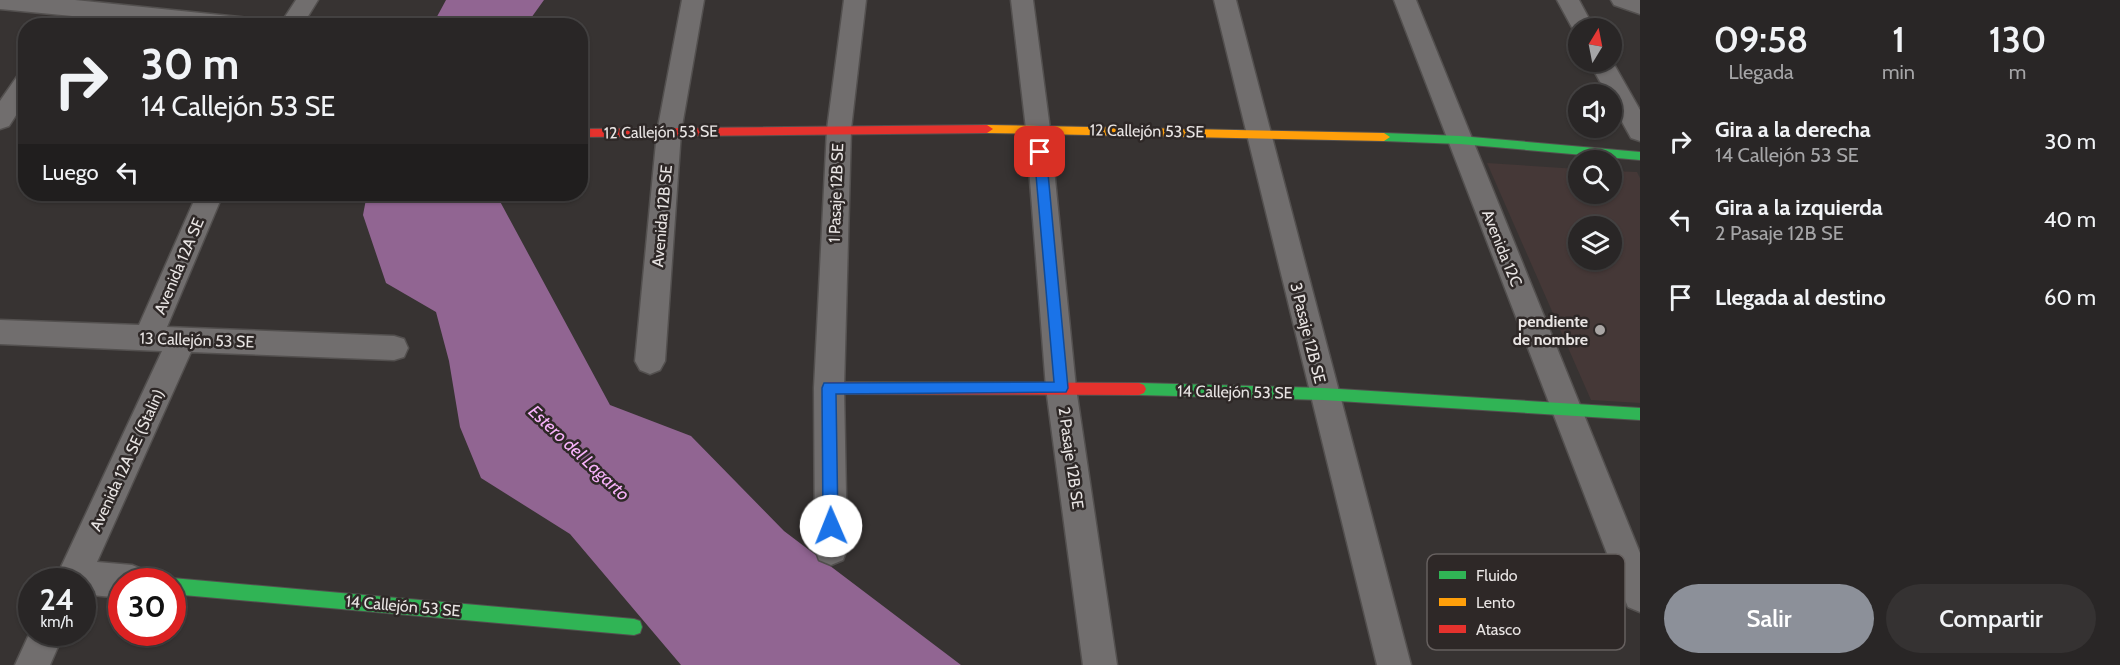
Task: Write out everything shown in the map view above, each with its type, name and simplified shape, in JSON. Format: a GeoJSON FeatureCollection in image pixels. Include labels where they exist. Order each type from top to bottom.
{"type":"FeatureCollection","features":[{"type":"Feature","properties":{"kind":"street"},"geometry":{"type":"LineString","coordinates":[[295,18],[307,0]]}},
{"type":"Feature","properties":{"kind":"street","name":"Avenida 12B SE"},"geometry":{"type":"LineString","coordinates":[[650,362],[669,132],[693,0]]}},
{"type":"Feature","properties":{"kind":"street","name":"1 Pasaje 12B SE"},"geometry":{"type":"LineString","coordinates":[[831,549],[829,388],[838,129],[855,0]]}},
{"type":"Feature","properties":{"kind":"street","name":"2 Pasaje 12B SE"},"geometry":{"type":"LineString","coordinates":[[1022,0],[1038,129],[1061,388],[1100,665]]}},
{"type":"Feature","properties":{"kind":"street","name":"3 Pasaje 12B SE"},"geometry":{"type":"LineString","coordinates":[[1225,0],[1394,665]]}},
{"type":"Feature","properties":{"kind":"street","name":"Avenida 12C"},"geometry":{"type":"LineString","coordinates":[[1405,0],[1624,554]]}},
{"type":"Feature","properties":{"kind":"street"},"geometry":{"type":"LineString","coordinates":[[1568,0],[1578,18]]}},
{"type":"Feature","properties":{"kind":"street"},"geometry":{"type":"LineString","coordinates":[[1622,0],[1640,7]]}},
{"type":"Feature","properties":{"kind":"street"},"geometry":{"type":"LineString","coordinates":[[0,3],[154,18]]}},
{"type":"Feature","properties":{"kind":"street"},"geometry":{"type":"LineString","coordinates":[[1607,72],[1640,132]]}},
{"type":"Feature","properties":{"kind":"street"},"geometry":{"type":"LineString","coordinates":[[0,120],[18,93]]}},
{"type":"Feature","properties":{"kind":"street","name":"12 Callejón 53 SE"},"geometry":{"type":"LineString","coordinates":[[588,133],[1038,129],[1259,133],[1460,140],[1640,156]]}},
{"type":"Feature","properties":{"kind":"street","name":"Avenida 12A SE"},"geometry":{"type":"LineString","coordinates":[[148,338],[207,201]]}},
{"type":"Feature","properties":{"kind":"street","name":"13 Callejón 53 SE"},"geometry":{"type":"LineString","coordinates":[[0,332],[394,348]]}},
{"type":"Feature","properties":{"kind":"street","name":"Avenida 12A SE (Stalin)"},"geometry":{"type":"LineString","coordinates":[[78,568],[182,339]]}},
{"type":"Feature","properties":{"kind":"street","name":"14 Callejón 53 SE"},"geometry":{"type":"LineString","coordinates":[[829,388],[1061,388],[1324,394],[1567,412],[1640,414]]}},
{"type":"Feature","properties":{"kind":"street","name":"Avenida 12C"},"geometry":{"type":"LineString","coordinates":[[1625,557],[1640,595]]}},
{"type":"Feature","properties":{"kind":"street","name":"14 Callejón 53 SE"},"geometry":{"type":"LineString","coordinates":[[186,587],[634,627]]}},
{"type":"Feature","properties":{"kind":"street"},"geometry":{"type":"LineString","coordinates":[[32,665],[41,646]]}},
{"type":"Feature","properties":{"kind":"shaded area","name":"pendiente de nombre"},"geometry":{"type":"Polygon","coordinates":[[[1487,163],[1568,168],[1568,204],[1622,204],[1622,171],[1637,172],[1640,178],[1640,403],[1591,400],[1487,163]]]}},
{"type":"Feature","properties":{"kind":"water"},"geometry":{"type":"Polygon","coordinates":[[[446,0],[544,0],[531,18],[436,18],[446,0]]]}},
{"type":"Feature","properties":{"kind":"water","name":"Estero del Lagarto"},"geometry":{"type":"Polygon","coordinates":[[[366,201],[500,201],[610,405],[691,436],[784,531],[961,665],[681,665],[570,534],[481,478],[460,427],[449,361],[436,312],[386,283],[363,215],[366,201]]]}},
{"type":"Feature","properties":{"kind":"traffic: fast"},"geometry":{"type":"LineString","coordinates":[[1384,137],[1460,140],[1640,156]]}},
{"type":"Feature","properties":{"kind":"traffic: fast"},"geometry":{"type":"LineString","coordinates":[[1139,389],[1323,394],[1640,414]]}},
{"type":"Feature","properties":{"kind":"traffic: fast"},"geometry":{"type":"LineString","coordinates":[[186,587],[634,627]]}},
{"type":"Feature","properties":{"kind":"traffic: slow"},"geometry":{"type":"LineString","coordinates":[[987,129],[1384,137]]}},
{"type":"Feature","properties":{"kind":"traffic: jam"},"geometry":{"type":"LineString","coordinates":[[588,133],[987,129]]}},
{"type":"Feature","properties":{"kind":"traffic: jam"},"geometry":{"type":"LineString","coordinates":[[829,388],[1139,389]]}},
{"type":"Feature","properties":{"kind":"place","name":"pendiente de nombre"},"geometry":{"type":"Point","coordinates":[1600,330]}},
{"type":"Feature","properties":{"kind":"route"},"geometry":{"type":"LineString","coordinates":[[831,526],[829,388],[1061,388],[1040,152]]}}]}
